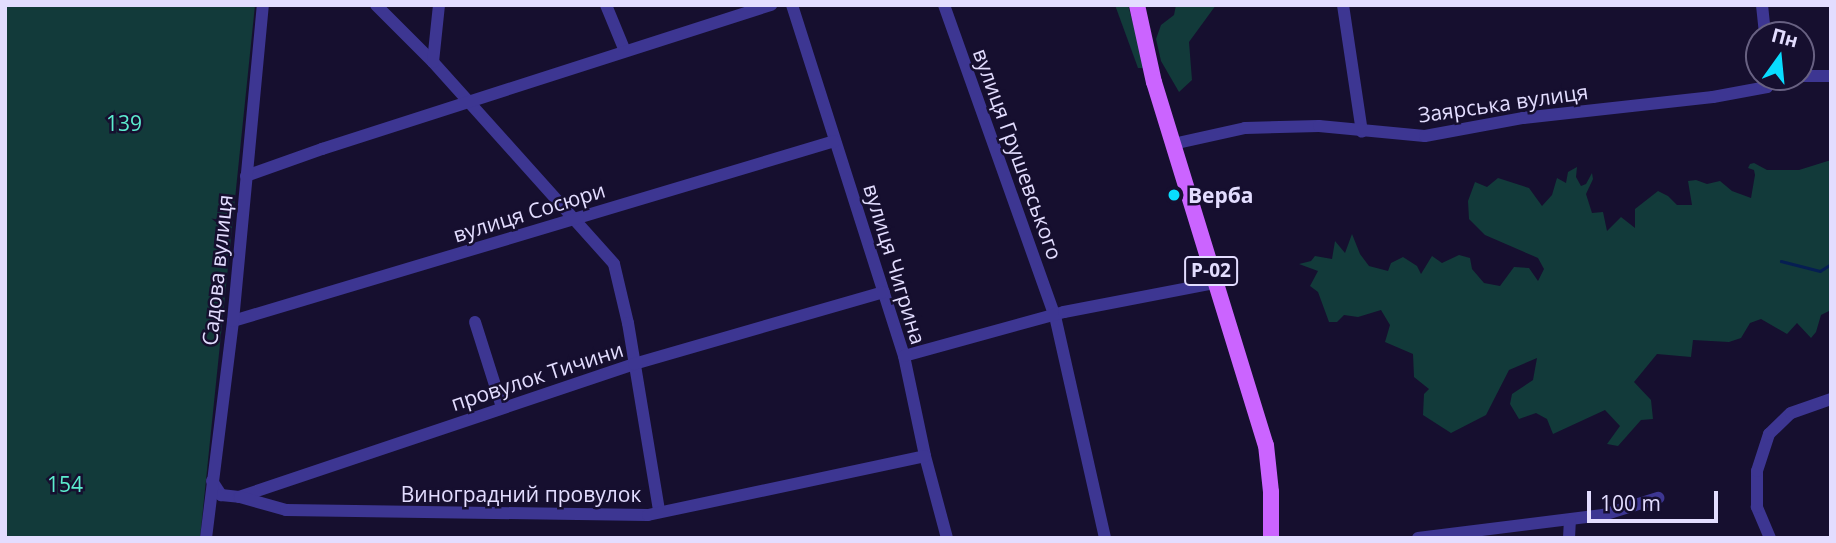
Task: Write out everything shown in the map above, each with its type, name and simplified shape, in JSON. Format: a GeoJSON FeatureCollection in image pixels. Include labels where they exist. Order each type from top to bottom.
{"type":"FeatureCollection","features":[{"type":"Feature","properties":{"kind":"main road","name":"Р-02"},"geometry":{"type":"LineString","coordinates":[[1137,5],[1154,82],[1266,445],[1271,492],[1270,538]]}},
{"type":"Feature","properties":{"kind":"street","name":"Садова вулиця"},"geometry":{"type":"LineString","coordinates":[[206,538],[233,321],[263,5]]}},
{"type":"Feature","properties":{"kind":"street"},"geometry":{"type":"LineString","coordinates":[[376,5],[433,62],[614,264],[659,510]]}},
{"type":"Feature","properties":{"kind":"street"},"geometry":{"type":"LineString","coordinates":[[433,62],[439,5]]}},
{"type":"Feature","properties":{"kind":"street"},"geometry":{"type":"LineString","coordinates":[[606,5],[625,51]]}},
{"type":"Feature","properties":{"kind":"street"},"geometry":{"type":"LineString","coordinates":[[246,176],[322,149],[771,5]]}},
{"type":"Feature","properties":{"kind":"street","name":"вулиця Грушевського"},"geometry":{"type":"LineString","coordinates":[[944,5],[1055,316],[1105,538]]}},
{"type":"Feature","properties":{"kind":"street"},"geometry":{"type":"LineString","coordinates":[[1343,5],[1362,132]]}},
{"type":"Feature","properties":{"kind":"street","name":"вулиця Чигрина"},"geometry":{"type":"LineString","coordinates":[[790,6],[904,356],[925,456],[947,538]]}},
{"type":"Feature","properties":{"kind":"street","name":"Заярська вулиця"},"geometry":{"type":"LineString","coordinates":[[1173,144],[1245,128],[1319,126],[1425,136],[1523,118],[1745,91]]}},
{"type":"Feature","properties":{"kind":"street","name":"вулиця Сосюри"},"geometry":{"type":"LineString","coordinates":[[233,321],[835,141]]}},
{"type":"Feature","properties":{"kind":"street"},"geometry":{"type":"LineString","coordinates":[[904,356],[1055,316],[1215,283]]}},
{"type":"Feature","properties":{"kind":"street","name":"провулок Тичини"},"geometry":{"type":"LineString","coordinates":[[239,497],[634,364],[884,292]]}},
{"type":"Feature","properties":{"kind":"street"},"geometry":{"type":"LineString","coordinates":[[475,322],[502,407]]}},
{"type":"Feature","properties":{"kind":"street"},"geometry":{"type":"LineString","coordinates":[[1770,538],[1757,507],[1757,471],[1769,434],[1791,412],[1831,399]]}},
{"type":"Feature","properties":{"kind":"street","name":"Виноградний провулок"},"geometry":{"type":"LineString","coordinates":[[239,497],[286,510],[648,515],[659,510],[925,456]]}},
{"type":"Feature","properties":{"kind":"street"},"geometry":{"type":"LineString","coordinates":[[212,481],[221,495],[239,497]]}},
{"type":"Feature","properties":{"kind":"street"},"geometry":{"type":"LineString","coordinates":[[1418,538],[1603,515],[1658,498]]}},
{"type":"Feature","properties":{"kind":"street"},"geometry":{"type":"LineString","coordinates":[[1569,538],[1570,520]]}},
{"type":"Feature","properties":{"kind":"green space","name":"139"},"geometry":{"type":"Polygon","coordinates":[[[5,5],[255,5],[200,538],[5,538],[5,5]]]}},
{"type":"Feature","properties":{"kind":"green space"},"geometry":{"type":"Polygon","coordinates":[[[1115,5],[1128,5],[1145,68],[1138,68],[1115,5]]]}},
{"type":"Feature","properties":{"kind":"green space"},"geometry":{"type":"Polygon","coordinates":[[[1176,5],[1216,5],[1189,42],[1192,80],[1179,92],[1161,61],[1156,39],[1161,25],[1174,15],[1176,5]]]}},
{"type":"Feature","properties":{"kind":"green space"},"geometry":{"type":"Polygon","coordinates":[[[1831,160],[1831,310],[1821,315],[1816,332],[1811,338],[1797,323],[1787,334],[1761,319],[1750,323],[1741,338],[1729,342],[1693,340],[1691,357],[1657,354],[1634,382],[1651,400],[1653,419],[1641,420],[1618,446],[1607,444],[1620,426],[1605,410],[1553,434],[1547,419],[1536,413],[1519,419],[1510,404],[1512,394],[1533,380],[1537,358],[1509,370],[1486,415],[1451,433],[1423,415],[1424,394],[1429,389],[1414,377],[1413,354],[1385,342],[1390,325],[1381,310],[1358,317],[1344,315],[1337,322],[1329,322],[1318,292],[1310,286],[1318,271],[1299,264],[1311,261],[1315,256],[1332,259],[1335,241],[1345,253],[1352,234],[1360,254],[1369,266],[1388,271],[1391,263],[1403,257],[1417,266],[1421,274],[1432,256],[1442,263],[1459,255],[1470,258],[1472,269],[1484,283],[1500,286],[1514,267],[1529,268],[1538,281],[1544,269],[1538,258],[1485,235],[1469,219],[1468,201],[1475,182],[1487,187],[1498,178],[1529,188],[1542,206],[1552,195],[1557,178],[1566,183],[1568,172],[1577,167],[1576,177],[1581,186],[1586,184],[1592,173],[1593,179],[1586,194],[1592,213],[1603,212],[1607,231],[1621,217],[1635,228],[1635,209],[1658,191],[1677,205],[1692,205],[1688,181],[1696,180],[1707,184],[1720,181],[1732,191],[1751,198],[1755,175],[1754,170],[1748,168],[1750,164],[1754,163],[1767,170],[1799,170],[1831,160]]]}},
{"type":"Feature","properties":{"kind":"waterway"},"geometry":{"type":"LineString","coordinates":[[1781,261],[1820,271],[1831,264]]}},
{"type":"Feature","properties":{"kind":"place","name":"Верба"},"geometry":{"type":"Point","coordinates":[1174,195]}},
{"type":"Feature","properties":{"kind":"park label","name":"154"},"geometry":{"type":"Point","coordinates":[65,484]}}]}
